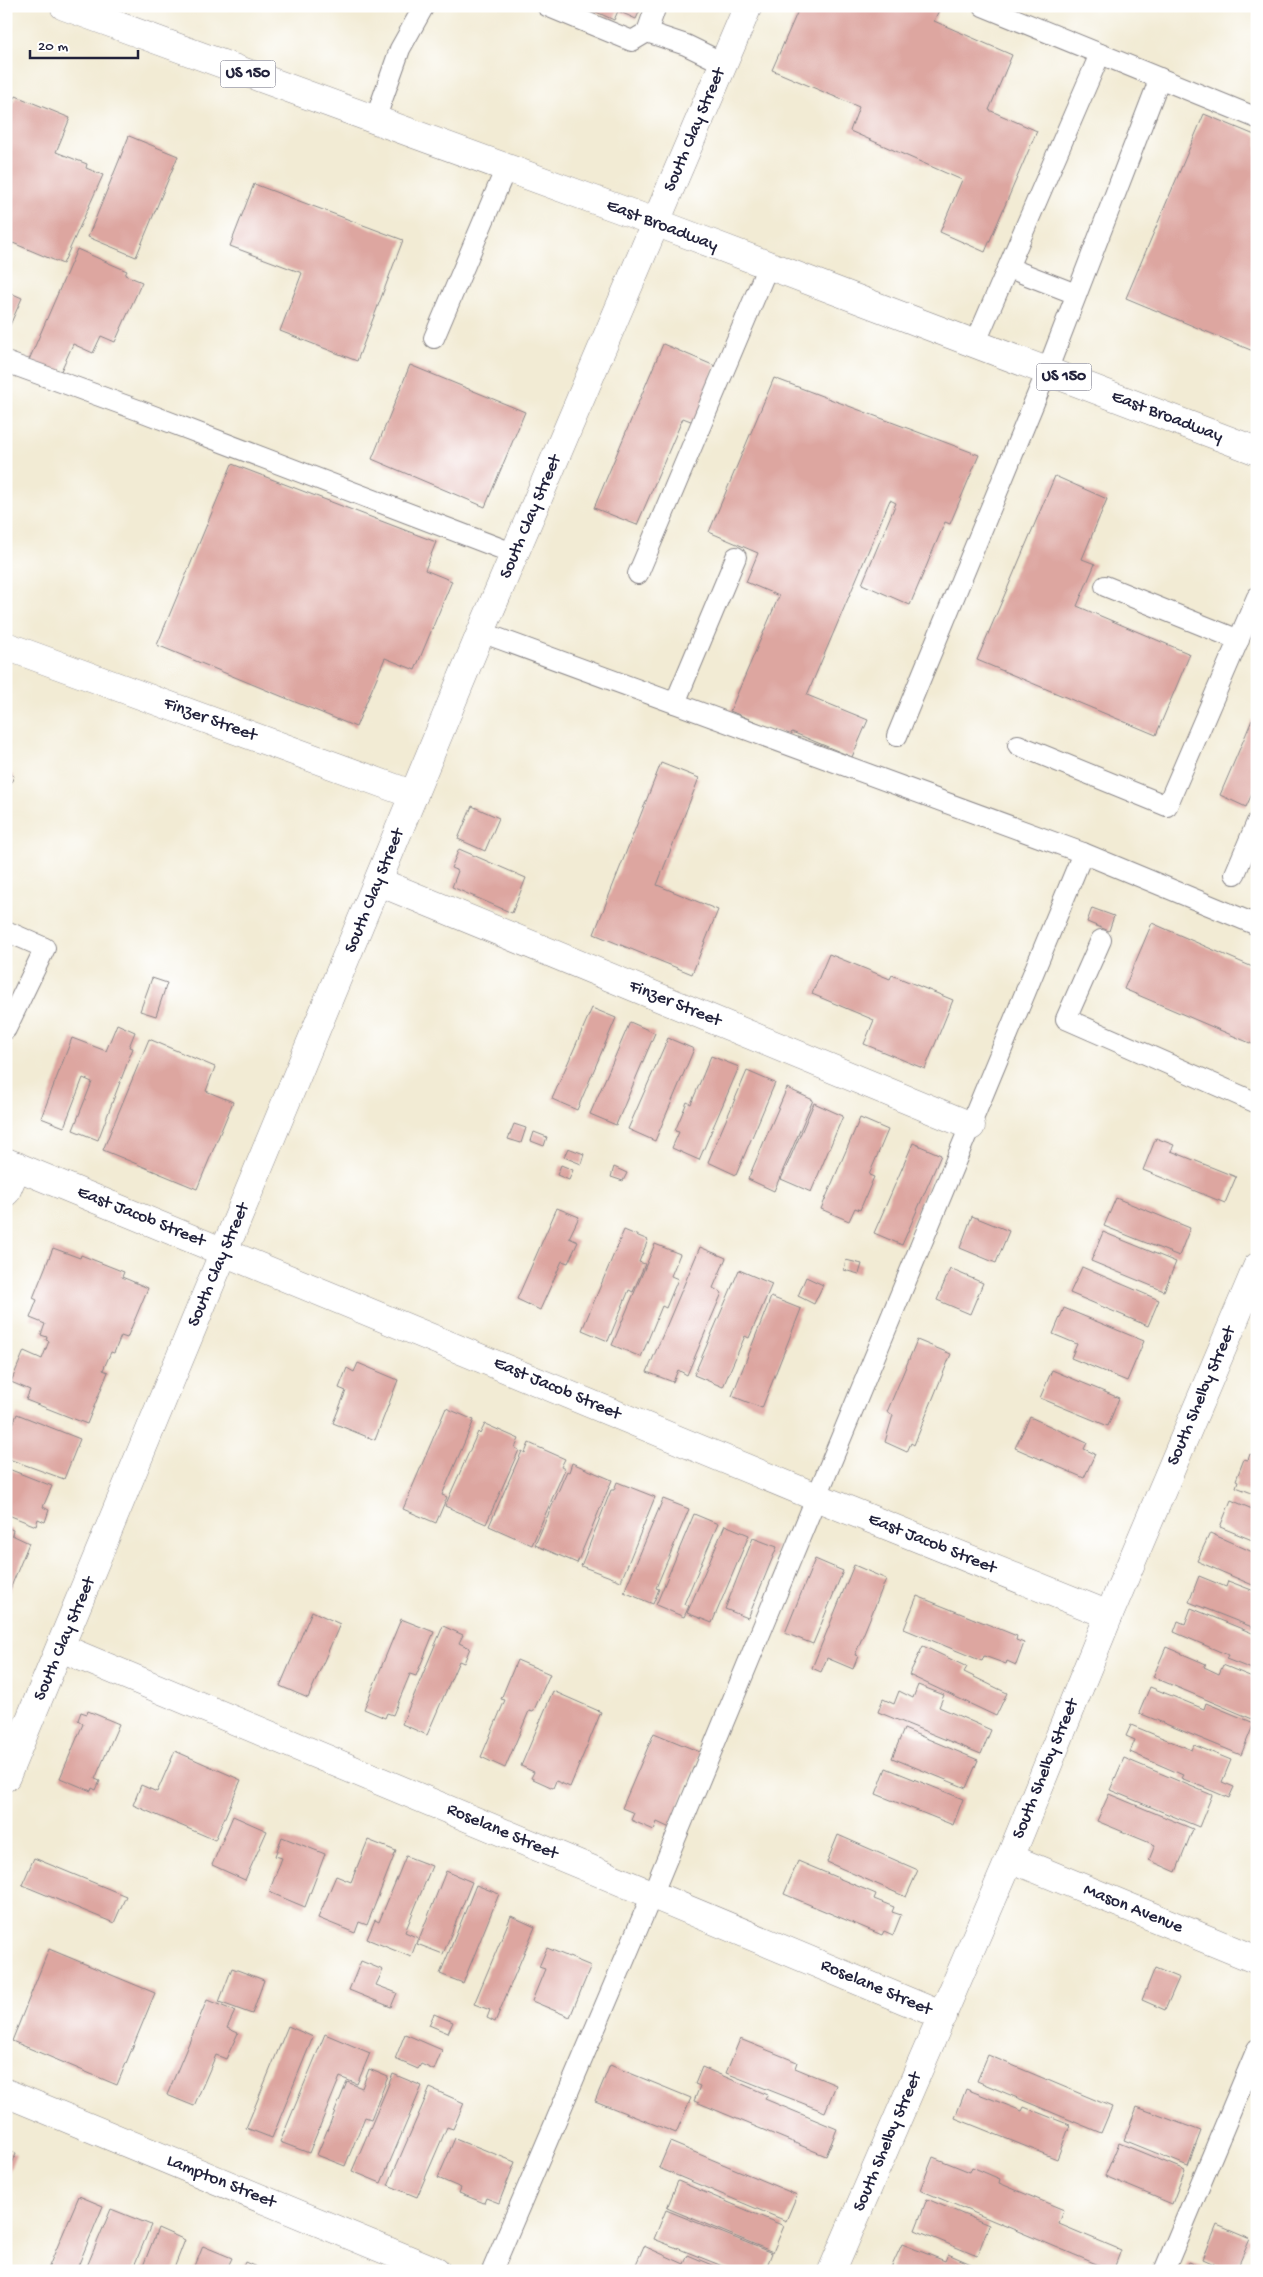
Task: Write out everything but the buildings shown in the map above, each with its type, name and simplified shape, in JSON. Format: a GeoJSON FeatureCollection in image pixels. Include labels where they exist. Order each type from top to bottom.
{"type":"FeatureCollection","features":[{"type":"Feature","properties":{"kind":"street","name":"East Broadway"},"geometry":{"type":"LineString","coordinates":[[64,6],[655,222],[1257,451]]}},
{"type":"Feature","properties":{"kind":"street","name":"South Clay Street"},"geometry":{"type":"LineString","coordinates":[[6,1777],[379,882],[481,632],[622,306],[655,222],[748,6]]}},
{"type":"Feature","properties":{"kind":"street","name":"Finzer Street"},"geometry":{"type":"LineString","coordinates":[[6,646],[414,795]]}},
{"type":"Feature","properties":{"kind":"street","name":"Finzer Street"},"geometry":{"type":"LineString","coordinates":[[379,882],[971,1126]]}},
{"type":"Feature","properties":{"kind":"street","name":"East Jacob Street"},"geometry":{"type":"LineString","coordinates":[[12,1164],[816,1497],[1109,1615]]}},
{"type":"Feature","properties":{"kind":"street"},"geometry":{"type":"LineString","coordinates":[[6,1192],[12,1164]]}},
{"type":"Feature","properties":{"kind":"street","name":"South Shelby Street"},"geometry":{"type":"LineString","coordinates":[[832,2271],[1010,1858],[1109,1615],[1250,1301],[1257,1267]]}},
{"type":"Feature","properties":{"kind":"street","name":"Roselane Street"},"geometry":{"type":"LineString","coordinates":[[61,1648],[943,2016]]}},
{"type":"Feature","properties":{"kind":"street","name":"Mason Avenue"},"geometry":{"type":"LineString","coordinates":[[1010,1858],[1257,1960]]}},
{"type":"Feature","properties":{"kind":"street","name":"Lampton Street"},"geometry":{"type":"LineString","coordinates":[[6,2093],[436,2271]]}},
{"type":"Feature","properties":{"kind":"lane"},"geometry":{"type":"LineString","coordinates":[[375,120],[400,49],[424,6]]}},
{"type":"Feature","properties":{"kind":"lane"},"geometry":{"type":"LineString","coordinates":[[547,6],[632,40],[647,32],[656,6]]}},
{"type":"Feature","properties":{"kind":"lane"},"geometry":{"type":"LineString","coordinates":[[983,6],[1257,118]]}},
{"type":"Feature","properties":{"kind":"lane"},"geometry":{"type":"LineString","coordinates":[[647,32],[686,45],[724,63]]}},
{"type":"Feature","properties":{"kind":"lane"},"geometry":{"type":"LineString","coordinates":[[975,344],[1100,54]]}},
{"type":"Feature","properties":{"kind":"lane"},"geometry":{"type":"LineString","coordinates":[[897,736],[1047,371],[1160,78]]}},
{"type":"Feature","properties":{"kind":"lane"},"geometry":{"type":"LineString","coordinates":[[434,338],[506,168]]}},
{"type":"Feature","properties":{"kind":"lane"},"geometry":{"type":"LineString","coordinates":[[638,574],[768,266]]}},
{"type":"Feature","properties":{"kind":"lane"},"geometry":{"type":"LineString","coordinates":[[1009,268],[1076,294]]}},
{"type":"Feature","properties":{"kind":"lane"},"geometry":{"type":"LineString","coordinates":[[6,362],[157,416],[515,554]]}},
{"type":"Feature","properties":{"kind":"lane"},"geometry":{"type":"LineString","coordinates":[[675,703],[736,557]]}},
{"type":"Feature","properties":{"kind":"lane"},"geometry":{"type":"LineString","coordinates":[[1106,586],[1239,640]]}},
{"type":"Feature","properties":{"kind":"lane"},"geometry":{"type":"LineString","coordinates":[[1018,745],[1167,806],[1257,597]]}},
{"type":"Feature","properties":{"kind":"lane"},"geometry":{"type":"LineString","coordinates":[[481,632],[1083,853],[1257,925]]}},
{"type":"Feature","properties":{"kind":"lane"},"geometry":{"type":"LineString","coordinates":[[1236,874],[1257,822]]}},
{"type":"Feature","properties":{"kind":"lane"},"geometry":{"type":"LineString","coordinates":[[492,2271],[652,1895],[1083,853]]}},
{"type":"Feature","properties":{"kind":"lane"},"geometry":{"type":"LineString","coordinates":[[6,931],[44,948],[6,1030]]}},
{"type":"Feature","properties":{"kind":"lane"},"geometry":{"type":"LineString","coordinates":[[1101,940],[1066,1019],[1257,1103]]}},
{"type":"Feature","properties":{"kind":"lane"},"geometry":{"type":"LineString","coordinates":[[1164,2271],[1257,2049]]}}]}
